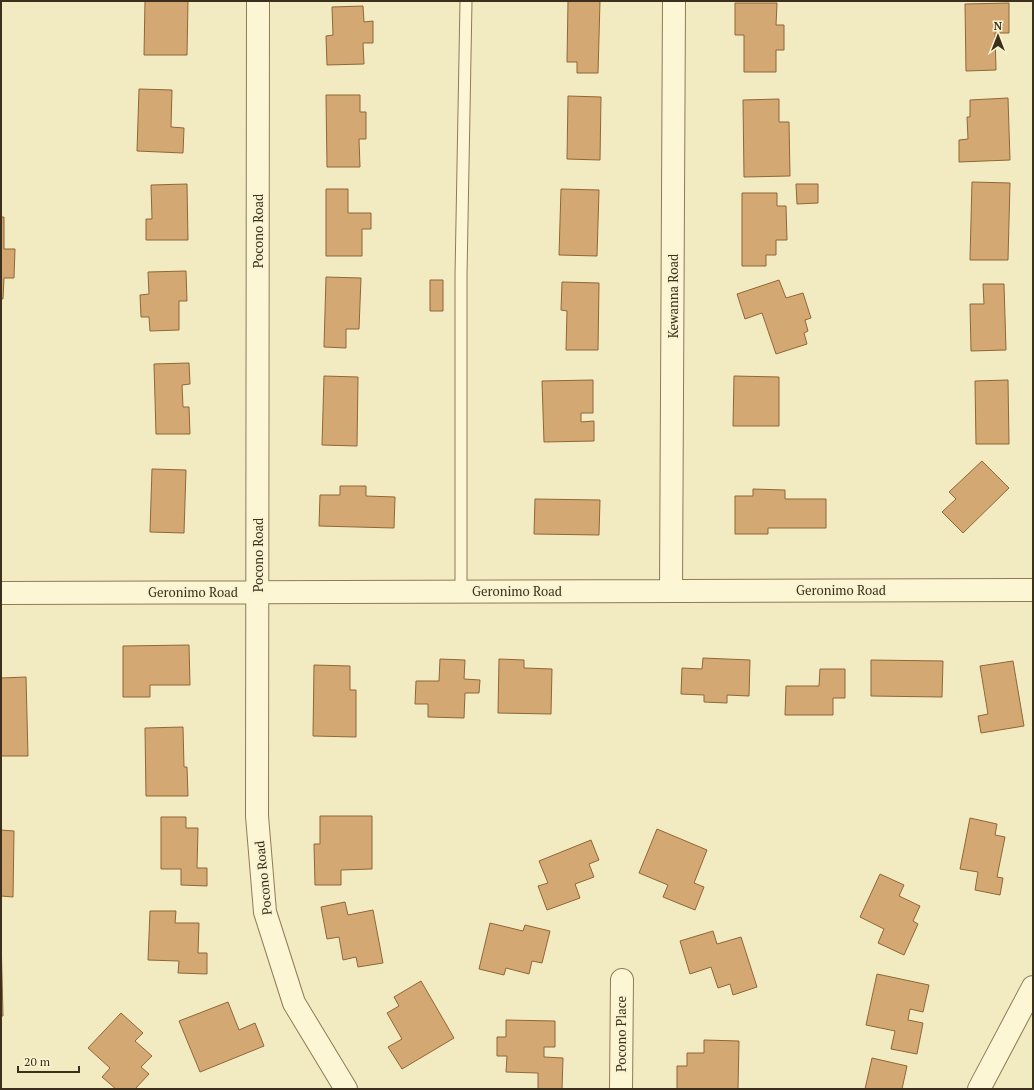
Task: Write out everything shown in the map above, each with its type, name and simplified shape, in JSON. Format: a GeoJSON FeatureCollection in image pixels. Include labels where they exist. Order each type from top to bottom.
{"type":"FeatureCollection","features":[{"type":"Feature","properties":{"kind":"street","name":"Pocono Road"},"geometry":{"type":"LineString","coordinates":[[258,1],[257,816],[265,912],[294,1003],[345,1089]]}},
{"type":"Feature","properties":{"kind":"street","name":"Kewanna Road"},"geometry":{"type":"LineString","coordinates":[[672,590],[674,1]]}},
{"type":"Feature","properties":{"kind":"street","name":"Geronimo Road"},"geometry":{"type":"LineString","coordinates":[[1,593],[1033,590]]}},
{"type":"Feature","properties":{"kind":"street","name":"Pocono Place"},"geometry":{"type":"LineString","coordinates":[[621,1089],[622,980]]}},
{"type":"Feature","properties":{"kind":"street"},"geometry":{"type":"LineString","coordinates":[[978,1089],[1033,987]]}},
{"type":"Feature","properties":{"kind":"lane"},"geometry":{"type":"LineString","coordinates":[[461,591],[461,276],[466,1]]}},
{"type":"Feature","properties":{"kind":"building"},"geometry":{"type":"Polygon","coordinates":[[[145,1],[188,1],[187,55],[144,55],[145,1]]]}},
{"type":"Feature","properties":{"kind":"building"},"geometry":{"type":"Polygon","coordinates":[[[568,1],[600,1],[598,73],[577,73],[577,62],[567,62],[568,1]]]}},
{"type":"Feature","properties":{"kind":"building"},"geometry":{"type":"Polygon","coordinates":[[[735,3],[777,3],[776,25],[784,25],[784,50],[776,50],[776,72],[744,72],[744,35],[735,35],[735,3]]]}},
{"type":"Feature","properties":{"kind":"building"},"geometry":{"type":"Polygon","coordinates":[[[1009,3],[1009,33],[995,33],[996,70],[966,71],[965,4],[1009,3]]]}},
{"type":"Feature","properties":{"kind":"building"},"geometry":{"type":"Polygon","coordinates":[[[363,6],[364,22],[373,21],[373,43],[363,43],[364,64],[327,65],[326,36],[333,35],[332,7],[363,6]]]}},
{"type":"Feature","properties":{"kind":"building"},"geometry":{"type":"Polygon","coordinates":[[[139,89],[172,90],[171,127],[184,128],[183,153],[137,151],[139,89]]]}},
{"type":"Feature","properties":{"kind":"building"},"geometry":{"type":"Polygon","coordinates":[[[326,95],[360,95],[360,112],[366,112],[366,139],[359,139],[360,167],[327,167],[326,95]]]}},
{"type":"Feature","properties":{"kind":"building"},"geometry":{"type":"Polygon","coordinates":[[[568,96],[601,97],[600,160],[567,159],[568,96]]]}},
{"type":"Feature","properties":{"kind":"building"},"geometry":{"type":"Polygon","coordinates":[[[1008,98],[1010,160],[959,162],[959,140],[968,139],[967,117],[970,117],[970,100],[1008,98]]]}},
{"type":"Feature","properties":{"kind":"building"},"geometry":{"type":"Polygon","coordinates":[[[779,99],[779,122],[789,122],[790,176],[744,177],[743,100],[779,99]]]}},
{"type":"Feature","properties":{"kind":"building"},"geometry":{"type":"Polygon","coordinates":[[[972,182],[1010,183],[1008,260],[970,260],[972,182]]]}},
{"type":"Feature","properties":{"kind":"building"},"geometry":{"type":"Polygon","coordinates":[[[187,184],[188,240],[146,240],[146,219],[152,219],[151,185],[187,184]]]}},
{"type":"Feature","properties":{"kind":"building"},"geometry":{"type":"Polygon","coordinates":[[[796,184],[818,184],[818,203],[797,204],[796,184]]]}},
{"type":"Feature","properties":{"kind":"building"},"geometry":{"type":"Polygon","coordinates":[[[326,189],[348,189],[348,213],[371,213],[371,229],[362,229],[362,256],[326,256],[326,189]]]}},
{"type":"Feature","properties":{"kind":"building"},"geometry":{"type":"Polygon","coordinates":[[[561,189],[599,190],[597,256],[559,255],[561,189]]]}},
{"type":"Feature","properties":{"kind":"building"},"geometry":{"type":"Polygon","coordinates":[[[742,193],[777,193],[777,206],[786,206],[787,240],[776,240],[776,255],[766,255],[766,266],[742,266],[742,193]]]}},
{"type":"Feature","properties":{"kind":"building"},"geometry":{"type":"Polygon","coordinates":[[[1,217],[4,217],[4,249],[15,249],[14,278],[4,278],[3,299],[1,299],[1,217]]]}},
{"type":"Feature","properties":{"kind":"building"},"geometry":{"type":"Polygon","coordinates":[[[186,271],[187,301],[179,301],[179,330],[150,331],[149,317],[141,317],[140,295],[149,294],[148,272],[186,271]]]}},
{"type":"Feature","properties":{"kind":"building"},"geometry":{"type":"Polygon","coordinates":[[[326,277],[361,278],[359,329],[346,329],[346,348],[324,347],[326,277]]]}},
{"type":"Feature","properties":{"kind":"building"},"geometry":{"type":"Polygon","coordinates":[[[430,280],[443,280],[443,311],[430,311],[430,280]]]}},
{"type":"Feature","properties":{"kind":"building"},"geometry":{"type":"Polygon","coordinates":[[[779,280],[786,298],[803,293],[811,318],[805,320],[808,331],[804,333],[807,344],[776,354],[762,313],[745,319],[737,294],[779,280]]]}},
{"type":"Feature","properties":{"kind":"building"},"geometry":{"type":"Polygon","coordinates":[[[562,282],[599,283],[598,350],[566,350],[567,311],[561,310],[562,282]]]}},
{"type":"Feature","properties":{"kind":"building"},"geometry":{"type":"Polygon","coordinates":[[[983,284],[1004,284],[1006,350],[971,351],[970,304],[984,304],[983,284]]]}},
{"type":"Feature","properties":{"kind":"building"},"geometry":{"type":"Polygon","coordinates":[[[189,363],[190,384],[182,385],[183,407],[189,407],[190,434],[156,434],[154,364],[189,363]]]}},
{"type":"Feature","properties":{"kind":"building"},"geometry":{"type":"Polygon","coordinates":[[[324,376],[358,377],[357,446],[322,445],[324,376]]]}},
{"type":"Feature","properties":{"kind":"building"},"geometry":{"type":"Polygon","coordinates":[[[734,376],[779,377],[779,426],[733,426],[734,376]]]}},
{"type":"Feature","properties":{"kind":"building"},"geometry":{"type":"Polygon","coordinates":[[[593,380],[593,413],[581,413],[581,422],[594,421],[594,441],[544,442],[542,381],[593,380]]]}},
{"type":"Feature","properties":{"kind":"building"},"geometry":{"type":"Polygon","coordinates":[[[1008,380],[1009,444],[976,444],[975,381],[1008,380]]]}},
{"type":"Feature","properties":{"kind":"building"},"geometry":{"type":"Polygon","coordinates":[[[982,461],[1009,488],[963,533],[942,512],[956,499],[949,492],[982,461]]]}},
{"type":"Feature","properties":{"kind":"building"},"geometry":{"type":"Polygon","coordinates":[[[152,469],[186,470],[184,533],[150,532],[152,469]]]}},
{"type":"Feature","properties":{"kind":"building"},"geometry":{"type":"Polygon","coordinates":[[[340,486],[366,486],[366,496],[395,497],[394,528],[319,526],[320,495],[340,495],[340,486]]]}},
{"type":"Feature","properties":{"kind":"building"},"geometry":{"type":"Polygon","coordinates":[[[753,489],[785,490],[785,499],[826,499],[826,528],[768,528],[768,534],[735,534],[735,496],[753,496],[753,489]]]}},
{"type":"Feature","properties":{"kind":"building"},"geometry":{"type":"Polygon","coordinates":[[[535,499],[600,500],[599,535],[534,534],[535,499]]]}},
{"type":"Feature","properties":{"kind":"building"},"geometry":{"type":"Polygon","coordinates":[[[189,645],[190,685],[150,685],[150,697],[123,697],[123,646],[189,645]]]}},
{"type":"Feature","properties":{"kind":"building"},"geometry":{"type":"Polygon","coordinates":[[[703,658],[750,660],[749,696],[727,695],[727,703],[704,702],[704,695],[681,694],[682,668],[702,669],[703,658]]]}},
{"type":"Feature","properties":{"kind":"building"},"geometry":{"type":"Polygon","coordinates":[[[440,659],[465,660],[464,679],[480,680],[479,693],[465,693],[464,718],[428,717],[428,704],[415,704],[416,681],[439,681],[440,659]]]}},
{"type":"Feature","properties":{"kind":"building"},"geometry":{"type":"Polygon","coordinates":[[[499,659],[524,660],[524,668],[552,669],[551,714],[498,713],[499,659]]]}},
{"type":"Feature","properties":{"kind":"building"},"geometry":{"type":"Polygon","coordinates":[[[871,660],[943,661],[942,697],[871,696],[871,660]]]}},
{"type":"Feature","properties":{"kind":"building"},"geometry":{"type":"Polygon","coordinates":[[[1013,661],[1024,726],[981,733],[978,716],[988,714],[980,666],[1013,661]]]}},
{"type":"Feature","properties":{"kind":"building"},"geometry":{"type":"Polygon","coordinates":[[[314,665],[350,666],[350,690],[356,690],[356,737],[313,736],[314,665]]]}},
{"type":"Feature","properties":{"kind":"building"},"geometry":{"type":"Polygon","coordinates":[[[820,669],[845,669],[845,698],[833,698],[833,715],[785,715],[786,686],[819,686],[820,669]]]}},
{"type":"Feature","properties":{"kind":"building"},"geometry":{"type":"Polygon","coordinates":[[[26,677],[28,756],[1,756],[1,678],[26,677]]]}},
{"type":"Feature","properties":{"kind":"building"},"geometry":{"type":"Polygon","coordinates":[[[183,727],[184,767],[187,767],[188,796],[146,796],[145,728],[183,727]]]}},
{"type":"Feature","properties":{"kind":"building"},"geometry":{"type":"Polygon","coordinates":[[[320,816],[372,816],[372,869],[341,870],[341,885],[315,885],[314,844],[320,844],[320,816]]]}},
{"type":"Feature","properties":{"kind":"building"},"geometry":{"type":"Polygon","coordinates":[[[161,817],[186,817],[186,828],[198,828],[197,868],[207,868],[207,886],[181,885],[181,869],[161,869],[161,817]]]}},
{"type":"Feature","properties":{"kind":"building"},"geometry":{"type":"Polygon","coordinates":[[[970,818],[997,824],[995,835],[1005,837],[997,877],[1003,878],[1000,895],[975,890],[978,872],[960,869],[970,818]]]}},
{"type":"Feature","properties":{"kind":"building"},"geometry":{"type":"Polygon","coordinates":[[[657,829],[707,850],[694,883],[704,887],[695,910],[663,897],[668,885],[639,873],[657,829]]]}},
{"type":"Feature","properties":{"kind":"building"},"geometry":{"type":"Polygon","coordinates":[[[1,830],[14,831],[13,897],[1,896],[1,830]]]}},
{"type":"Feature","properties":{"kind":"building"},"geometry":{"type":"Polygon","coordinates":[[[591,840],[599,860],[589,864],[594,877],[575,884],[580,898],[547,910],[538,886],[548,883],[539,861],[591,840]]]}},
{"type":"Feature","properties":{"kind":"building"},"geometry":{"type":"Polygon","coordinates":[[[880,874],[904,885],[899,896],[920,906],[913,921],[918,924],[904,955],[878,943],[884,929],[860,917],[880,874]]]}},
{"type":"Feature","properties":{"kind":"building"},"geometry":{"type":"Polygon","coordinates":[[[345,902],[348,915],[373,910],[383,963],[358,967],[356,957],[343,960],[339,937],[327,939],[321,907],[345,902]]]}},
{"type":"Feature","properties":{"kind":"building"},"geometry":{"type":"Polygon","coordinates":[[[150,911],[176,911],[175,923],[199,923],[198,953],[207,953],[207,974],[178,973],[179,961],[148,960],[150,911]]]}},
{"type":"Feature","properties":{"kind":"building"},"geometry":{"type":"Polygon","coordinates":[[[490,923],[523,931],[525,925],[550,931],[542,963],[532,961],[529,974],[506,968],[504,975],[479,969],[490,923]]]}},
{"type":"Feature","properties":{"kind":"building"},"geometry":{"type":"Polygon","coordinates":[[[713,931],[717,944],[741,937],[757,987],[733,995],[730,984],[718,988],[711,967],[690,974],[680,941],[713,931]]]}},
{"type":"Feature","properties":{"kind":"building"},"geometry":{"type":"Polygon","coordinates":[[[1,937],[3,1016],[1,1016],[1,937]]]}},
{"type":"Feature","properties":{"kind":"building"},"geometry":{"type":"Polygon","coordinates":[[[877,974],[929,985],[923,1012],[910,1009],[908,1020],[923,1023],[917,1054],[891,1049],[895,1031],[866,1025],[877,974]]]}},
{"type":"Feature","properties":{"kind":"building"},"geometry":{"type":"Polygon","coordinates":[[[421,981],[454,1038],[402,1069],[388,1047],[402,1039],[387,1013],[399,1006],[394,997],[421,981]]]}},
{"type":"Feature","properties":{"kind":"building"},"geometry":{"type":"Polygon","coordinates":[[[228,1002],[239,1030],[255,1023],[264,1046],[200,1072],[179,1021],[228,1002]]]}},
{"type":"Feature","properties":{"kind":"building"},"geometry":{"type":"Polygon","coordinates":[[[121,1013],[143,1033],[135,1041],[152,1056],[141,1067],[149,1074],[135,1089],[116,1089],[102,1077],[110,1068],[88,1048],[121,1013]]]}},
{"type":"Feature","properties":{"kind":"building"},"geometry":{"type":"Polygon","coordinates":[[[506,1020],[555,1021],[555,1047],[544,1047],[544,1057],[563,1058],[562,1089],[538,1089],[538,1073],[506,1072],[507,1056],[497,1056],[497,1037],[506,1037],[506,1020]]]}},
{"type":"Feature","properties":{"kind":"building"},"geometry":{"type":"Polygon","coordinates":[[[704,1040],[739,1041],[738,1089],[677,1089],[677,1066],[687,1066],[687,1053],[704,1053],[704,1040]]]}},
{"type":"Feature","properties":{"kind":"building"},"geometry":{"type":"Polygon","coordinates":[[[872,1058],[907,1066],[902,1089],[865,1089],[872,1058]]]}}]}
